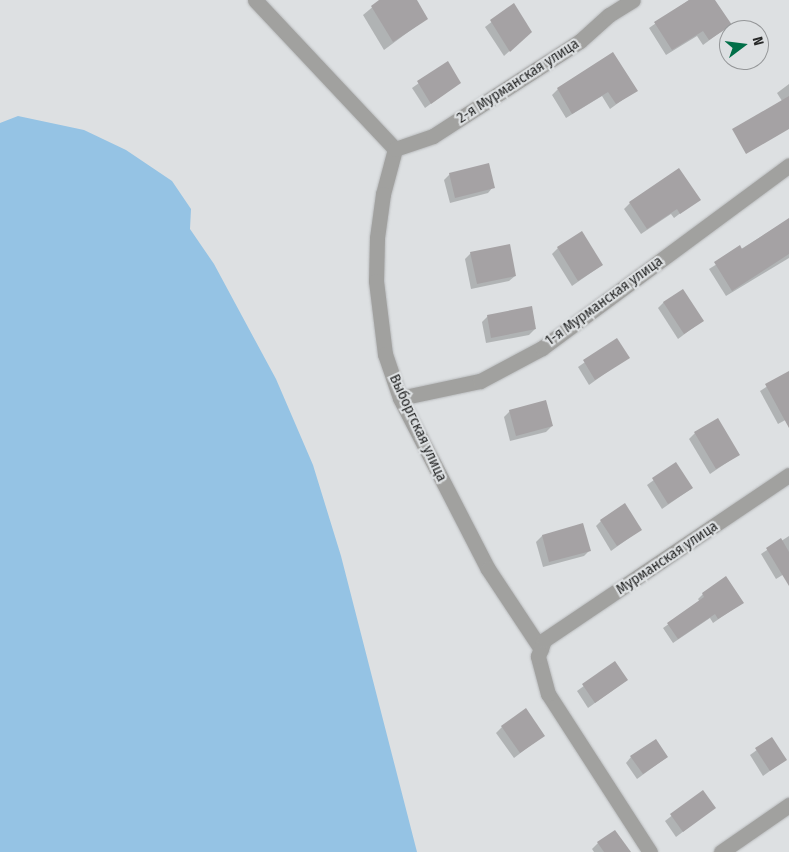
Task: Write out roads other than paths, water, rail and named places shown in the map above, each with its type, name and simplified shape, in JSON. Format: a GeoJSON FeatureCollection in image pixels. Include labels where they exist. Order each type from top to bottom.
{"type":"FeatureCollection","features":[{"type":"Feature","properties":{"kind":"street"},"geometry":{"type":"LineString","coordinates":[[255,0],[395,149]]}},
{"type":"Feature","properties":{"kind":"street","name":"2-я Мурманская улица"},"geometry":{"type":"LineString","coordinates":[[395,149],[433,136],[580,41],[609,15],[633,0]]}},
{"type":"Feature","properties":{"kind":"street","name":"Выборгская улица"},"geometry":{"type":"LineString","coordinates":[[395,149],[383,194],[376,281],[384,354],[400,398],[488,569],[543,644]]}},
{"type":"Feature","properties":{"kind":"street","name":"1-я Мурманская улица"},"geometry":{"type":"LineString","coordinates":[[400,398],[480,381],[542,348],[789,165]]}},
{"type":"Feature","properties":{"kind":"street","name":"Мурманская улица"},"geometry":{"type":"LineString","coordinates":[[543,644],[789,475]]}},
{"type":"Feature","properties":{"kind":"street"},"geometry":{"type":"LineString","coordinates":[[543,644],[538,656],[548,694],[650,852]]}},
{"type":"Feature","properties":{"kind":"street"},"geometry":{"type":"LineString","coordinates":[[721,852],[789,805]]}}]}
